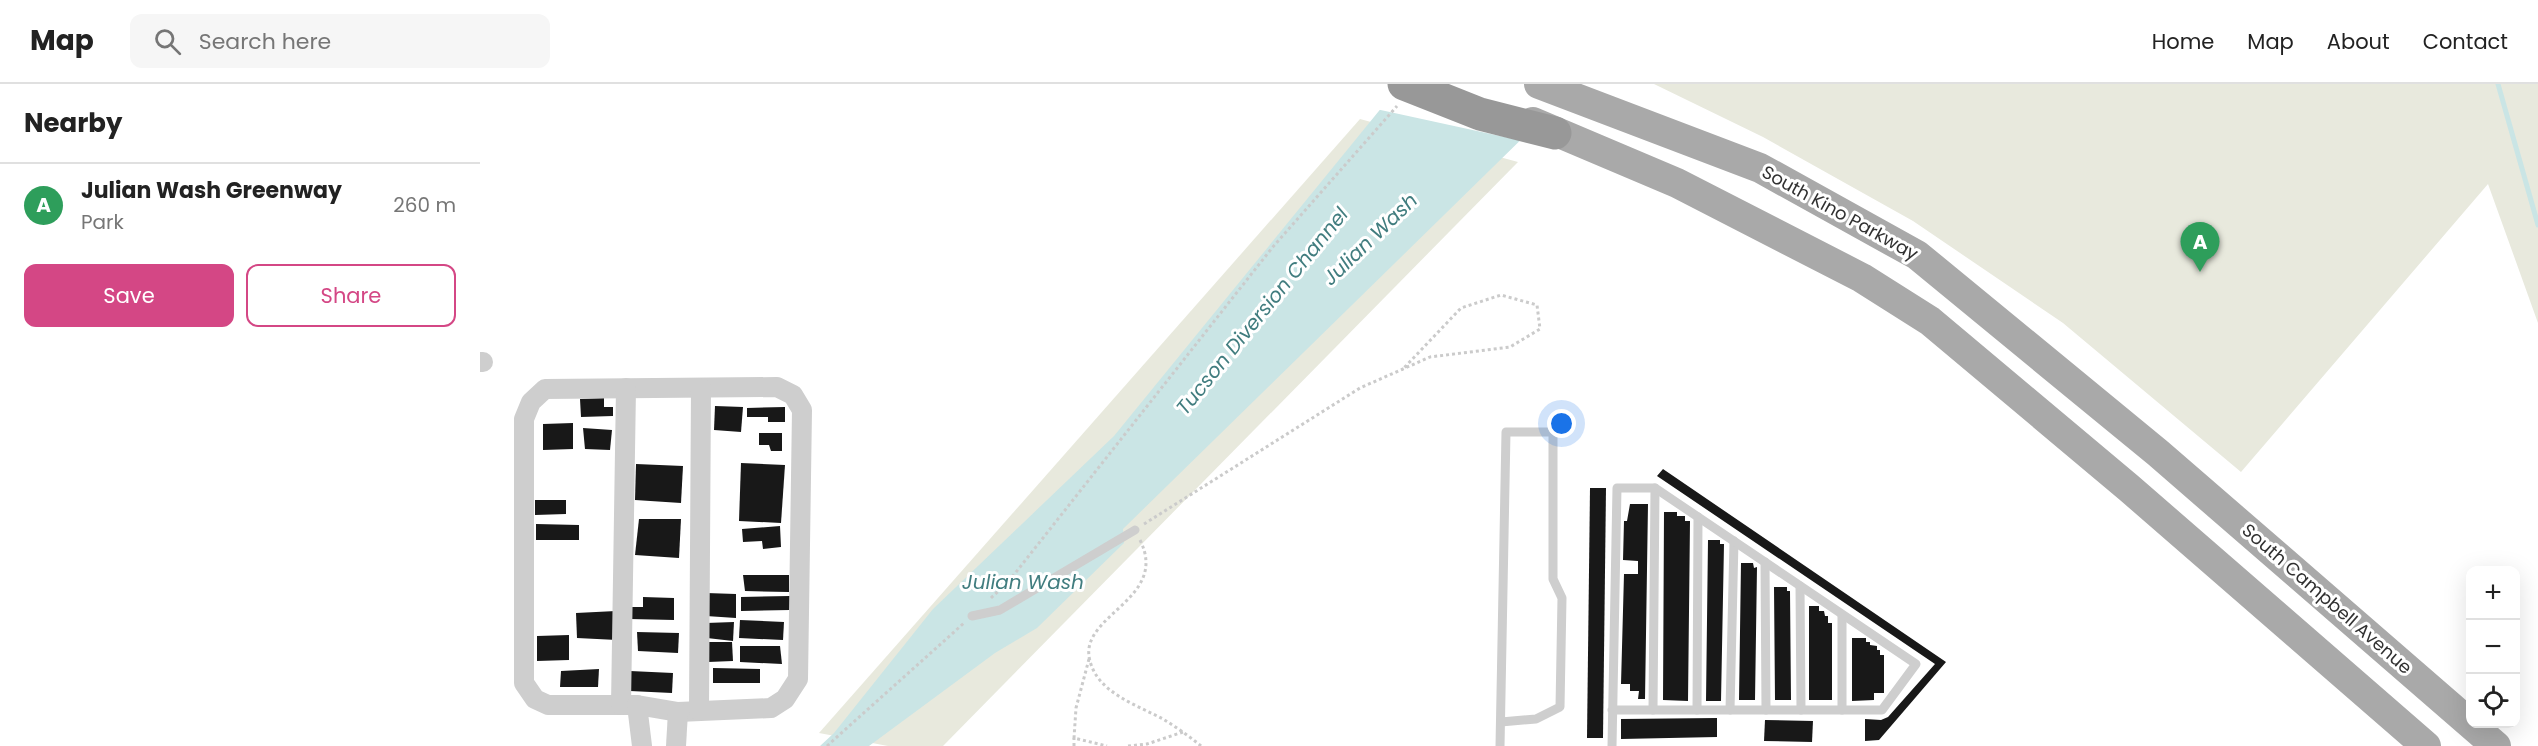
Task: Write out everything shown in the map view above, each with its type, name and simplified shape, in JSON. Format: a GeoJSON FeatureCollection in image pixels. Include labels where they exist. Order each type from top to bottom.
{"type":"FeatureCollection","features":[{"type":"Feature","properties":{"kind":"highway"},"geometry":{"type":"LineString","coordinates":[[1402,93],[1555,133]]}},
{"type":"Feature","properties":{"kind":"main road"},"geometry":{"type":"LineString","coordinates":[[1449,84],[1555,133],[1677,183],[1862,278],[1930,321],[2129,488],[2426,746]]}},
{"type":"Feature","properties":{"kind":"main road","name":"South Kino Parkway"},"geometry":{"type":"LineString","coordinates":[[1539,84],[1761,168],[1917,255],[2158,453]]}},
{"type":"Feature","properties":{"kind":"main road","name":"South Campbell Avenue"},"geometry":{"type":"LineString","coordinates":[[2158,453],[2496,746]]}},
{"type":"Feature","properties":{"kind":"main road"},"geometry":{"type":"LineString","coordinates":[[2362,691],[2392,738],[2391,746]]}},
{"type":"Feature","properties":{"kind":"street"},"geometry":{"type":"LineString","coordinates":[[777,387],[793,394],[802,410],[798,679],[785,699],[771,708],[678,712],[629,705],[548,705],[535,699],[524,683],[524,419],[531,402],[544,388],[626,388],[777,387]]}},
{"type":"Feature","properties":{"kind":"street"},"geometry":{"type":"LineString","coordinates":[[626,388],[629,705],[642,746]]}},
{"type":"Feature","properties":{"kind":"street"},"geometry":{"type":"LineString","coordinates":[[699,711],[701,388]]}},
{"type":"Feature","properties":{"kind":"street"},"geometry":{"type":"LineString","coordinates":[[676,746],[678,712]]}},
{"type":"Feature","properties":{"kind":"lane"},"geometry":{"type":"LineString","coordinates":[[1500,746],[1506,432],[1553,432],[1553,579],[1562,598],[1560,707],[1536,719],[1501,722]]}},
{"type":"Feature","properties":{"kind":"lane"},"geometry":{"type":"LineString","coordinates":[[1612,710],[1882,710],[1916,664],[1655,488],[1617,488],[1612,710],[1612,746]]}},
{"type":"Feature","properties":{"kind":"lane"},"geometry":{"type":"LineString","coordinates":[[1653,710],[1655,488]]}},
{"type":"Feature","properties":{"kind":"lane"},"geometry":{"type":"LineString","coordinates":[[1698,517],[1698,710]]}},
{"type":"Feature","properties":{"kind":"lane"},"geometry":{"type":"LineString","coordinates":[[972,616],[1000,610],[1135,530]]}},
{"type":"Feature","properties":{"kind":"lane"},"geometry":{"type":"LineString","coordinates":[[1730,710],[1734,541]]}},
{"type":"Feature","properties":{"kind":"lane"},"geometry":{"type":"LineString","coordinates":[[1765,562],[1766,710]]}},
{"type":"Feature","properties":{"kind":"lane"},"geometry":{"type":"LineString","coordinates":[[1800,586],[1801,710]]}},
{"type":"Feature","properties":{"kind":"lane"},"geometry":{"type":"LineString","coordinates":[[1842,615],[1842,710]]}},
{"type":"Feature","properties":{"kind":"path"},"geometry":{"type":"LineString","coordinates":[[827,746],[1009,581],[1272,248],[1402,93]]}},
{"type":"Feature","properties":{"kind":"path"},"geometry":{"type":"LineString","coordinates":[[1074,746],[1076,708],[1089,659],[1090,644],[1098,629],[1139,586],[1146,574],[1146,552],[1135,530],[1360,388],[1402,370],[1430,357],[1510,347],[1540,328],[1537,305],[1501,295],[1461,308],[1402,370]]}},
{"type":"Feature","properties":{"kind":"path"},"geometry":{"type":"LineString","coordinates":[[1089,659],[1095,673],[1111,691],[1182,732],[1201,746]]}},
{"type":"Feature","properties":{"kind":"path"},"geometry":{"type":"LineString","coordinates":[[1128,746],[1147,744],[1182,732]]}},
{"type":"Feature","properties":{"kind":"path"},"geometry":{"type":"LineString","coordinates":[[1074,738],[1107,746]]}},
{"type":"Feature","properties":{"kind":"shaded area"},"geometry":{"type":"Polygon","coordinates":[[[1654,84],[2538,84],[2538,323],[2488,184],[2241,472],[2063,323],[1913,221],[1763,137],[1654,84]]]}},
{"type":"Feature","properties":{"kind":"shaded area"},"geometry":{"type":"Polygon","coordinates":[[[1360,119],[1518,162],[943,746],[888,746],[819,733],[1360,119]]]}},
{"type":"Feature","properties":{"kind":"water","name":"Julian Wash"},"geometry":{"type":"Polygon","coordinates":[[[1578,84],[1123,529],[1124,543],[1037,628],[995,653],[869,746],[820,746],[834,733],[933,609],[1114,436],[1396,90],[1578,84]]]}},
{"type":"Feature","properties":{"kind":"pier"},"geometry":{"type":"Polygon","coordinates":[[[1396,84],[1581,84],[1523,141],[1376,109],[1396,84]]]}},
{"type":"Feature","properties":{"kind":"building"},"geometry":{"type":"Polygon","coordinates":[[[604,398],[604,407],[613,407],[613,416],[581,417],[580,399],[604,398]]]}},
{"type":"Feature","properties":{"kind":"building"},"geometry":{"type":"Polygon","coordinates":[[[715,406],[743,407],[741,432],[714,430],[715,406]]]}},
{"type":"Feature","properties":{"kind":"building"},"geometry":{"type":"Polygon","coordinates":[[[785,407],[785,422],[768,422],[768,417],[747,417],[747,408],[785,407]]]}},
{"type":"Feature","properties":{"kind":"building"},"geometry":{"type":"Polygon","coordinates":[[[573,423],[573,449],[543,450],[543,424],[573,423]]]}},
{"type":"Feature","properties":{"kind":"building"},"geometry":{"type":"Polygon","coordinates":[[[583,428],[612,430],[610,450],[585,449],[583,428]]]}},
{"type":"Feature","properties":{"kind":"building"},"geometry":{"type":"Polygon","coordinates":[[[759,433],[782,433],[782,451],[771,451],[769,445],[759,445],[759,433]]]}},
{"type":"Feature","properties":{"kind":"building"},"geometry":{"type":"Polygon","coordinates":[[[741,463],[785,465],[781,523],[739,521],[741,463]]]}},
{"type":"Feature","properties":{"kind":"building"},"geometry":{"type":"Polygon","coordinates":[[[636,464],[683,466],[681,503],[635,500],[636,464]]]}},
{"type":"Feature","properties":{"kind":"building"},"geometry":{"type":"Polygon","coordinates":[[[1663,469],[1946,662],[1879,740],[1865,741],[1865,719],[1881,720],[1888,717],[1935,664],[1657,476],[1663,469]]]}},
{"type":"Feature","properties":{"kind":"building"},"geometry":{"type":"Polygon","coordinates":[[[1590,488],[1606,488],[1603,738],[1587,738],[1590,488]]]}},
{"type":"Feature","properties":{"kind":"building"},"geometry":{"type":"Polygon","coordinates":[[[535,500],[566,500],[566,514],[535,515],[535,500]]]}},
{"type":"Feature","properties":{"kind":"building"},"geometry":{"type":"Polygon","coordinates":[[[1630,504],[1648,504],[1645,699],[1638,699],[1639,691],[1630,691],[1630,684],[1621,684],[1624,574],[1638,574],[1638,561],[1623,560],[1624,521],[1627,521],[1630,504]]]}},
{"type":"Feature","properties":{"kind":"building"},"geometry":{"type":"Polygon","coordinates":[[[1664,512],[1677,512],[1677,516],[1685,516],[1685,521],[1690,521],[1688,701],[1663,700],[1664,512]]]}},
{"type":"Feature","properties":{"kind":"building"},"geometry":{"type":"Polygon","coordinates":[[[639,519],[681,519],[679,558],[635,555],[639,519]]]}},
{"type":"Feature","properties":{"kind":"building"},"geometry":{"type":"Polygon","coordinates":[[[536,524],[579,525],[579,540],[536,540],[536,524]]]}},
{"type":"Feature","properties":{"kind":"building"},"geometry":{"type":"Polygon","coordinates":[[[780,526],[781,547],[763,549],[762,541],[743,542],[742,529],[780,526]]]}},
{"type":"Feature","properties":{"kind":"building"},"geometry":{"type":"Polygon","coordinates":[[[1708,540],[1720,540],[1720,544],[1724,544],[1721,701],[1706,701],[1708,540]]]}},
{"type":"Feature","properties":{"kind":"building"},"geometry":{"type":"Polygon","coordinates":[[[1741,563],[1753,563],[1754,568],[1757,567],[1755,700],[1739,700],[1741,563]]]}},
{"type":"Feature","properties":{"kind":"building"},"geometry":{"type":"Polygon","coordinates":[[[743,575],[789,575],[789,592],[745,591],[743,575]]]}},
{"type":"Feature","properties":{"kind":"building"},"geometry":{"type":"Polygon","coordinates":[[[1774,587],[1787,587],[1787,591],[1790,591],[1791,700],[1775,700],[1774,587]]]}},
{"type":"Feature","properties":{"kind":"building"},"geometry":{"type":"Polygon","coordinates":[[[706,593],[736,594],[736,618],[706,616],[706,593]]]}},
{"type":"Feature","properties":{"kind":"building"},"geometry":{"type":"Polygon","coordinates":[[[790,596],[790,610],[741,611],[741,597],[790,596]]]}},
{"type":"Feature","properties":{"kind":"building"},"geometry":{"type":"Polygon","coordinates":[[[643,597],[674,598],[674,620],[630,619],[630,607],[643,607],[643,597]]]}},
{"type":"Feature","properties":{"kind":"building"},"geometry":{"type":"Polygon","coordinates":[[[1809,606],[1819,606],[1819,611],[1824,611],[1825,616],[1828,616],[1828,623],[1832,623],[1832,700],[1809,700],[1809,606]]]}},
{"type":"Feature","properties":{"kind":"building"},"geometry":{"type":"Polygon","coordinates":[[[616,611],[617,640],[577,638],[576,613],[616,611]]]}},
{"type":"Feature","properties":{"kind":"building"},"geometry":{"type":"Polygon","coordinates":[[[740,620],[784,622],[783,640],[739,638],[740,620]]]}},
{"type":"Feature","properties":{"kind":"building"},"geometry":{"type":"Polygon","coordinates":[[[734,622],[733,641],[707,638],[706,623],[734,622]]]}},
{"type":"Feature","properties":{"kind":"building"},"geometry":{"type":"Polygon","coordinates":[[[637,632],[679,633],[678,653],[638,651],[637,632]]]}},
{"type":"Feature","properties":{"kind":"building"},"geometry":{"type":"Polygon","coordinates":[[[569,635],[569,660],[537,661],[537,636],[569,635]]]}},
{"type":"Feature","properties":{"kind":"building"},"geometry":{"type":"Polygon","coordinates":[[[1852,638],[1866,638],[1866,642],[1877,646],[1880,655],[1884,655],[1884,693],[1874,693],[1874,700],[1852,701],[1852,638]]]}},
{"type":"Feature","properties":{"kind":"building"},"geometry":{"type":"Polygon","coordinates":[[[709,642],[732,642],[733,661],[708,662],[709,642]]]}},
{"type":"Feature","properties":{"kind":"building"},"geometry":{"type":"Polygon","coordinates":[[[740,646],[780,646],[782,664],[740,662],[740,646]]]}},
{"type":"Feature","properties":{"kind":"building"},"geometry":{"type":"Polygon","coordinates":[[[713,668],[760,669],[760,683],[713,683],[713,668]]]}},
{"type":"Feature","properties":{"kind":"building"},"geometry":{"type":"Polygon","coordinates":[[[599,669],[598,687],[560,687],[561,671],[599,669]]]}},
{"type":"Feature","properties":{"kind":"building"},"geometry":{"type":"Polygon","coordinates":[[[630,671],[673,673],[672,693],[630,691],[630,671]]]}},
{"type":"Feature","properties":{"kind":"building"},"geometry":{"type":"Polygon","coordinates":[[[1717,718],[1717,737],[1621,739],[1621,719],[1717,718]]]}},
{"type":"Feature","properties":{"kind":"building"},"geometry":{"type":"Polygon","coordinates":[[[1765,720],[1813,721],[1812,742],[1764,741],[1765,720]]]}},
{"type":"Feature","properties":{"kind":"waterway"},"geometry":{"type":"LineString","coordinates":[[2498,84],[2538,225]]}},
{"type":"Feature","properties":{"kind":"place","name":"Julian Wash Greenway"},"geometry":{"type":"Point","coordinates":[2200,272]}},
{"type":"Feature","properties":{"kind":"water label","name":"Tucson Diversion Channel"},"geometry":{"type":"Point","coordinates":[1262,311]}}]}
